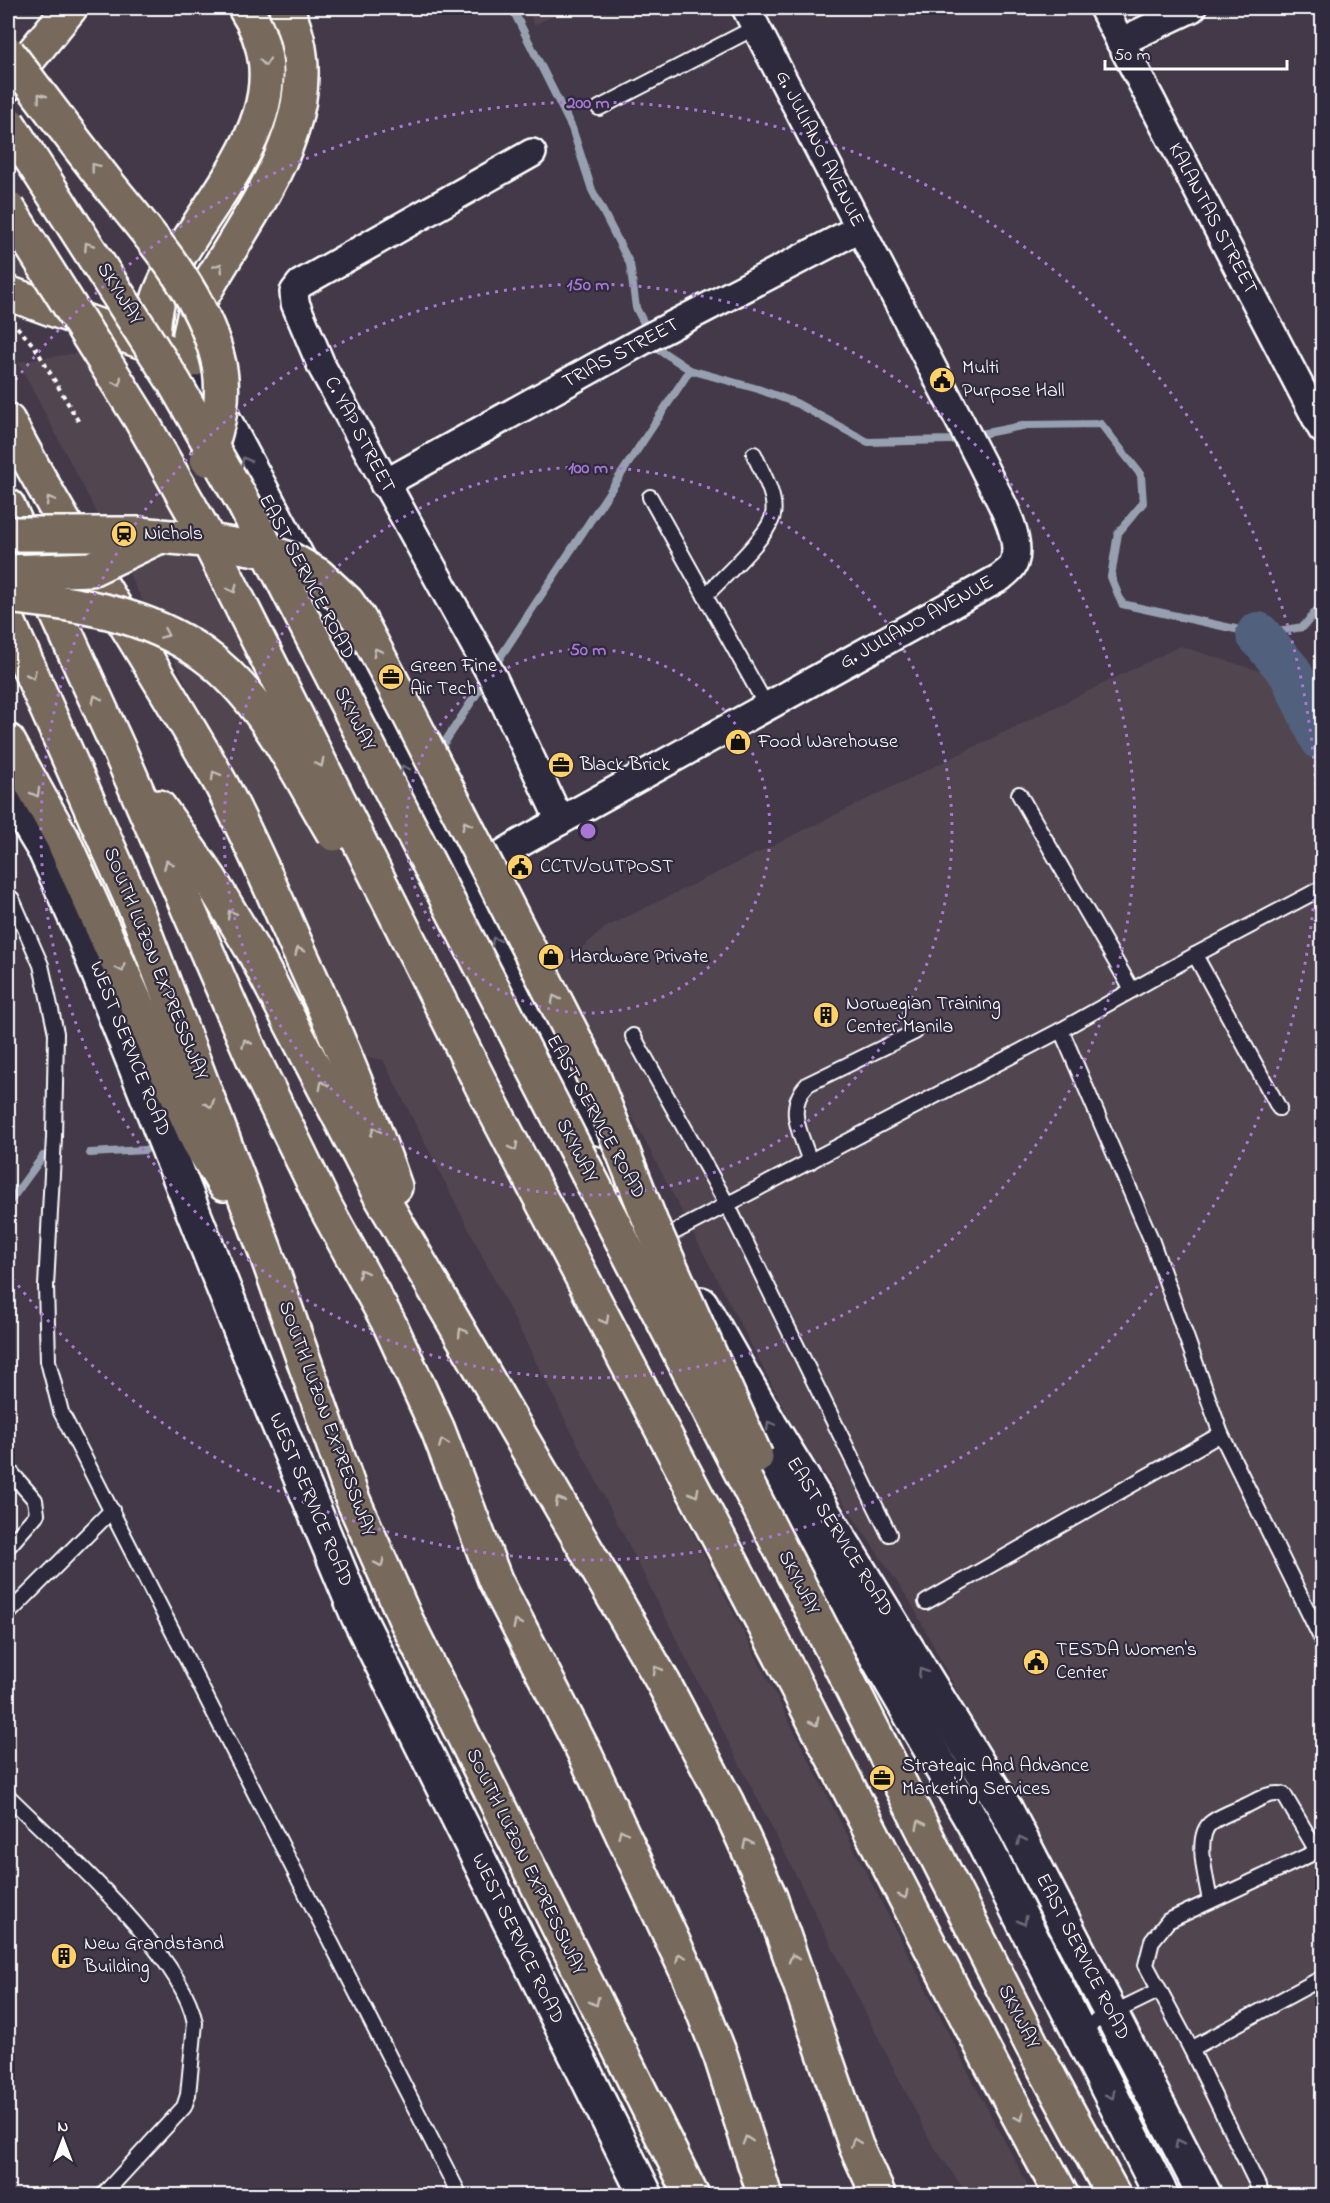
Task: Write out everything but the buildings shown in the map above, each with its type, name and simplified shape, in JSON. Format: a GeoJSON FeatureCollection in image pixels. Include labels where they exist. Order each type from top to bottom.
{"type":"FeatureCollection","features":[{"type":"Feature","properties":{"kind":"main road","name":"EAST SERVICE ROAD"},"geometry":{"type":"LineString","coordinates":[[245,8],[257,29],[264,52],[266,84],[261,114],[243,155],[164,286],[153,320],[153,344],[166,383],[447,888],[745,1445],[854,1589],[1006,1810],[1205,2196]]}},
{"type":"Feature","properties":{"kind":"main road","name":"EAST SERVICE ROAD"},"geometry":{"type":"LineString","coordinates":[[286,8],[297,33],[302,60],[296,117],[279,163],[196,307],[190,334],[192,360],[313,587],[447,888],[663,1238],[770,1425],[1162,2196]]}},
{"type":"Feature","properties":{"kind":"main road"},"geometry":{"type":"LineString","coordinates":[[8,84],[68,9]]}},
{"type":"Feature","properties":{"kind":"main road"},"geometry":{"type":"LineString","coordinates":[[8,53],[176,269],[206,322],[218,357],[222,389],[218,426],[204,466],[185,504],[160,536],[91,569],[8,572]]}},
{"type":"Feature","properties":{"kind":"main road","name":"SKYWAY"},"geometry":{"type":"LineString","coordinates":[[8,123],[168,373],[243,502],[1032,2044],[1114,2196]]}},
{"type":"Feature","properties":{"kind":"main road"},"geometry":{"type":"LineString","coordinates":[[8,208],[134,408],[201,526],[487,1096],[783,1659],[992,2066],[1062,2196]]}},
{"type":"Feature","properties":{"kind":"main road"},"geometry":{"type":"LineString","coordinates":[[8,310],[71,329],[153,344],[192,360]]}},
{"type":"Feature","properties":{"kind":"main road"},"geometry":{"type":"LineString","coordinates":[[8,422],[38,479],[201,751],[249,839],[369,1116],[423,1265]]}},
{"type":"Feature","properties":{"kind":"main road"},"geometry":{"type":"LineString","coordinates":[[8,506],[120,752],[254,1060],[326,1208],[390,1324],[438,1430],[495,1580],[583,1750],[690,1978],[721,2057],[765,2196]]}},
{"type":"Feature","properties":{"kind":"main road"},"geometry":{"type":"LineString","coordinates":[[8,534],[147,535],[204,540],[262,550],[290,559],[318,575],[347,602],[359,619],[410,716],[591,1071],[651,1223],[774,1497],[832,1652]]}},
{"type":"Feature","properties":{"kind":"main road"},"geometry":{"type":"LineString","coordinates":[[8,596],[64,602],[120,615],[176,638],[203,654],[228,675],[275,735],[487,1096]]}},
{"type":"Feature","properties":{"kind":"main road","name":"SOUTH LUZON EXPRESSWAY"},"geometry":{"type":"LineString","coordinates":[[8,621],[137,912],[255,1223],[353,1500],[405,1618],[692,2196]]}},
{"type":"Feature","properties":{"kind":"main road"},"geometry":{"type":"LineString","coordinates":[[8,741],[62,838],[198,1141],[224,1183],[255,1223]]}},
{"type":"Feature","properties":{"kind":"main road"},"geometry":{"type":"LineString","coordinates":[[120,752],[210,879],[255,954],[379,1193],[423,1265],[663,1682],[739,1826],[788,1944],[856,2146],[879,2196]]}},
{"type":"Feature","properties":{"kind":"main road","name":"WEST SERVICE ROAD"},"geometry":{"type":"LineString","coordinates":[[8,790],[45,851],[84,937],[256,1370],[358,1616],[645,2196]]}},
{"type":"Feature","properties":{"kind":"street","name":"KALANTAS STREET"},"geometry":{"type":"LineString","coordinates":[[1103,8],[1323,429]]}},
{"type":"Feature","properties":{"kind":"street"},"geometry":{"type":"LineString","coordinates":[[1120,42],[1192,8]]}},
{"type":"Feature","properties":{"kind":"street","name":"G. JULIANO AVENUE"},"geometry":{"type":"LineString","coordinates":[[447,888],[560,821],[1001,577],[1013,566],[1017,547],[1013,530],[982,464],[751,17]]}},
{"type":"Feature","properties":{"kind":"street","name":"C. YAP STREET"},"geometry":{"type":"LineString","coordinates":[[532,153],[300,284],[294,292],[295,303],[322,367],[384,484],[493,678],[560,821]]}},
{"type":"Feature","properties":{"kind":"street","name":"TRIAS STREET"},"geometry":{"type":"LineString","coordinates":[[384,484],[644,340],[860,228]]}},
{"type":"Feature","properties":{"kind":"lane"},"geometry":{"type":"LineString","coordinates":[[599,108],[751,17]]}},
{"type":"Feature","properties":{"kind":"lane"},"geometry":{"type":"LineString","coordinates":[[705,596],[767,529],[773,514],[771,497],[754,454]]}},
{"type":"Feature","properties":{"kind":"lane"},"geometry":{"type":"LineString","coordinates":[[650,497],[766,707]]}},
{"type":"Feature","properties":{"kind":"lane"},"geometry":{"type":"LineString","coordinates":[[1020,794],[1132,990]]}},
{"type":"Feature","properties":{"kind":"lane"},"geometry":{"type":"LineString","coordinates":[[663,1238],[1061,1030],[1195,955],[1323,888]]}},
{"type":"Feature","properties":{"kind":"lane"},"geometry":{"type":"LineString","coordinates":[[8,896],[12,899],[41,965],[56,1033],[54,1137],[46,1286],[48,1361],[61,1412],[460,2196]]}},
{"type":"Feature","properties":{"kind":"lane"},"geometry":{"type":"LineString","coordinates":[[1195,955],[1279,1108]]}},
{"type":"Feature","properties":{"kind":"lane"},"geometry":{"type":"LineString","coordinates":[[1061,1030],[1144,1220],[1221,1434],[1323,1640]]}},
{"type":"Feature","properties":{"kind":"lane"},"geometry":{"type":"LineString","coordinates":[[810,1162],[794,1107],[798,1094],[808,1084],[915,1032]]}},
{"type":"Feature","properties":{"kind":"lane"},"geometry":{"type":"LineString","coordinates":[[633,1036],[728,1206],[889,1534]]}},
{"type":"Feature","properties":{"kind":"lane"},"geometry":{"type":"LineString","coordinates":[[926,1602],[1221,1434]]}},
{"type":"Feature","properties":{"kind":"lane"},"geometry":{"type":"LineString","coordinates":[[8,1469],[35,1500],[37,1514],[8,1547]]}},
{"type":"Feature","properties":{"kind":"lane"},"geometry":{"type":"LineString","coordinates":[[8,1614],[112,1510]]}},
{"type":"Feature","properties":{"kind":"lane"},"geometry":{"type":"LineString","coordinates":[[1210,1901],[1201,1842],[1203,1831],[1210,1822],[1266,1796],[1276,1793],[1284,1795],[1320,1850],[1168,1921],[1152,1941],[1146,1965],[1191,2049],[1263,2196]]}},
{"type":"Feature","properties":{"kind":"lane"},"geometry":{"type":"LineString","coordinates":[[8,1796],[144,1933],[176,1977],[194,2013],[188,2095],[184,2107],[102,2196]]}},
{"type":"Feature","properties":{"kind":"lane"},"geometry":{"type":"LineString","coordinates":[[1191,2049],[1323,1978]]}},
{"type":"Feature","properties":{"kind":"lane"},"geometry":{"type":"LineString","coordinates":[[1078,2030],[1158,1990]]}},
{"type":"Feature","properties":{"kind":"path"},"geometry":{"type":"LineString","coordinates":[[8,310],[35,347],[80,424]]}},
{"type":"Feature","properties":{"kind":"shaded area"},"geometry":{"type":"Polygon","coordinates":[[[527,8],[570,8],[534,25],[527,8]]]}},
{"type":"Feature","properties":{"kind":"shaded area"},"geometry":{"type":"Polygon","coordinates":[[[8,178],[73,299],[8,275],[8,178]]]}},
{"type":"Feature","properties":{"kind":"shaded area"},"geometry":{"type":"Polygon","coordinates":[[[89,351],[1033,2195],[968,2195],[932,2144],[383,1060],[362,1056],[219,747],[18,362],[89,351]]]}},
{"type":"Feature","properties":{"kind":"shaded area"},"geometry":{"type":"Polygon","coordinates":[[[1180,646],[1276,676],[1322,764],[1322,2195],[1220,2195],[911,1603],[798,1435],[556,970],[606,927],[1180,646]]]}},
{"type":"Feature","properties":{"kind":"waterway"},"geometry":{"type":"LineString","coordinates":[[512,8],[572,128],[592,190],[630,264],[636,308],[657,348],[690,370],[758,389],[796,403],[868,442],[950,440],[1027,425],[1101,424],[1141,475],[1143,503],[1118,533],[1111,577],[1122,604],[1258,634],[1303,627],[1322,604]]}},
{"type":"Feature","properties":{"kind":"waterway"},"geometry":{"type":"LineString","coordinates":[[493,668],[690,370]]}},
{"type":"Feature","properties":{"kind":"waterway"},"geometry":{"type":"LineString","coordinates":[[1258,634],[1290,672],[1322,739]]}},
{"type":"Feature","properties":{"kind":"waterway"},"geometry":{"type":"LineString","coordinates":[[439,751],[487,678]]}},
{"type":"Feature","properties":{"kind":"waterway"},"geometry":{"type":"LineString","coordinates":[[90,1153],[145,1150]]}},
{"type":"Feature","properties":{"kind":"waterway"},"geometry":{"type":"LineString","coordinates":[[8,1204],[43,1156]]}},
{"type":"Feature","properties":{"kind":"place","name":"Multi Purpose Hall"},"geometry":{"type":"Point","coordinates":[942,380]}},
{"type":"Feature","properties":{"kind":"place","name":"Nichols"},"geometry":{"type":"Point","coordinates":[124,534]}},
{"type":"Feature","properties":{"kind":"place","name":"Green Fine Air Tech"},"geometry":{"type":"Point","coordinates":[391,677]}},
{"type":"Feature","properties":{"kind":"place","name":"Food Warehouse"},"geometry":{"type":"Point","coordinates":[738,742]}},
{"type":"Feature","properties":{"kind":"place","name":"Black Brick"},"geometry":{"type":"Point","coordinates":[561,765]}},
{"type":"Feature","properties":{"kind":"place","name":"CCTV/OUTPOST"},"geometry":{"type":"Point","coordinates":[520,867]}},
{"type":"Feature","properties":{"kind":"place","name":"Hardware Private"},"geometry":{"type":"Point","coordinates":[551,957]}},
{"type":"Feature","properties":{"kind":"place","name":"Norwegian Training Center Manila"},"geometry":{"type":"Point","coordinates":[826,1015]}},
{"type":"Feature","properties":{"kind":"place","name":"TESDA Women's Center"},"geometry":{"type":"Point","coordinates":[1036,1662]}},
{"type":"Feature","properties":{"kind":"place","name":"Strategic And Advance Marketing Services"},"geometry":{"type":"Point","coordinates":[882,1778]}},
{"type":"Feature","properties":{"kind":"place","name":"New Grandstand Building"},"geometry":{"type":"Point","coordinates":[64,1956]}}]}
